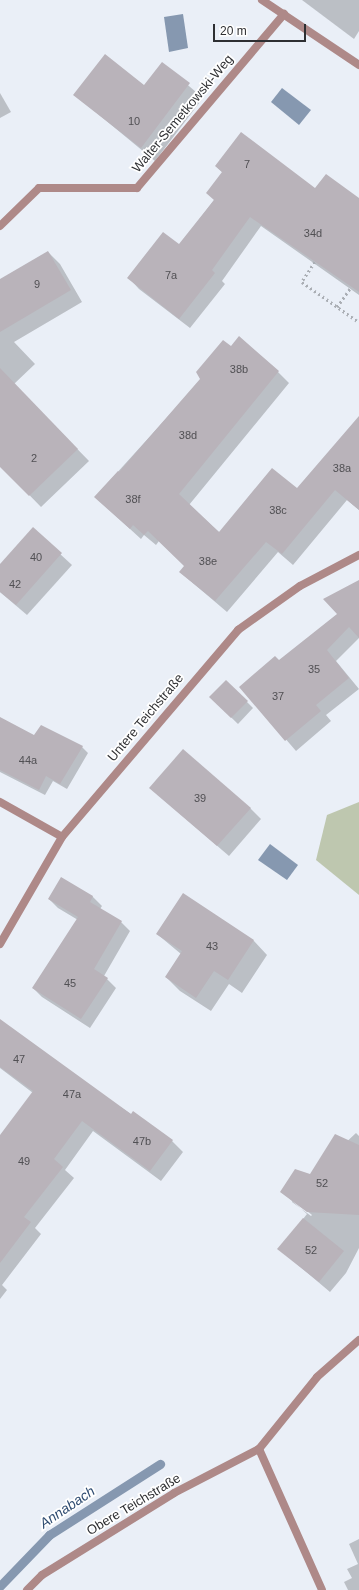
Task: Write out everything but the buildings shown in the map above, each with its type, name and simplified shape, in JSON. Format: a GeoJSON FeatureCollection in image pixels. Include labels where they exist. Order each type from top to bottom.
{"type":"FeatureCollection","features":[{"type":"Feature","properties":{"kind":"street"},"geometry":{"type":"LineString","coordinates":[[262,0],[359,65]]}},
{"type":"Feature","properties":{"kind":"street","name":"Walter-Semetkowski-Weg"},"geometry":{"type":"LineString","coordinates":[[0,226],[38,188],[136,188],[284,14]]}},
{"type":"Feature","properties":{"kind":"street","name":"Untere Teichstraße"},"geometry":{"type":"LineString","coordinates":[[0,944],[62,837],[238,630],[300,586],[359,555]]}},
{"type":"Feature","properties":{"kind":"street"},"geometry":{"type":"LineString","coordinates":[[0,802],[62,837]]}},
{"type":"Feature","properties":{"kind":"street","name":"Obere Teichstraße"},"geometry":{"type":"LineString","coordinates":[[27,1590],[42,1575],[174,1493],[259,1449],[318,1377],[359,1340]]}},
{"type":"Feature","properties":{"kind":"street"},"geometry":{"type":"LineString","coordinates":[[259,1449],[322,1590]]}},
{"type":"Feature","properties":{"kind":"path"},"geometry":{"type":"LineString","coordinates":[[315,262],[302,282],[359,322]]}},
{"type":"Feature","properties":{"kind":"path"},"geometry":{"type":"LineString","coordinates":[[337,307],[351,287]]}},
{"type":"Feature","properties":{"kind":"green space"},"geometry":{"type":"Polygon","coordinates":[[[359,802],[359,895],[316,860],[327,815],[359,802]]]}},
{"type":"Feature","properties":{"kind":"water"},"geometry":{"type":"Polygon","coordinates":[[[183,14],[188,48],[169,52],[164,17],[183,14]]]}},
{"type":"Feature","properties":{"kind":"water"},"geometry":{"type":"Polygon","coordinates":[[[282,88],[311,110],[299,125],[271,102],[282,88]]]}},
{"type":"Feature","properties":{"kind":"water"},"geometry":{"type":"Polygon","coordinates":[[[270,844],[298,865],[287,880],[258,860],[270,844]]]}},
{"type":"Feature","properties":{"kind":"waterway","name":"Annabach"},"geometry":{"type":"LineString","coordinates":[[0,1586],[49,1535],[160,1464]]}}]}
